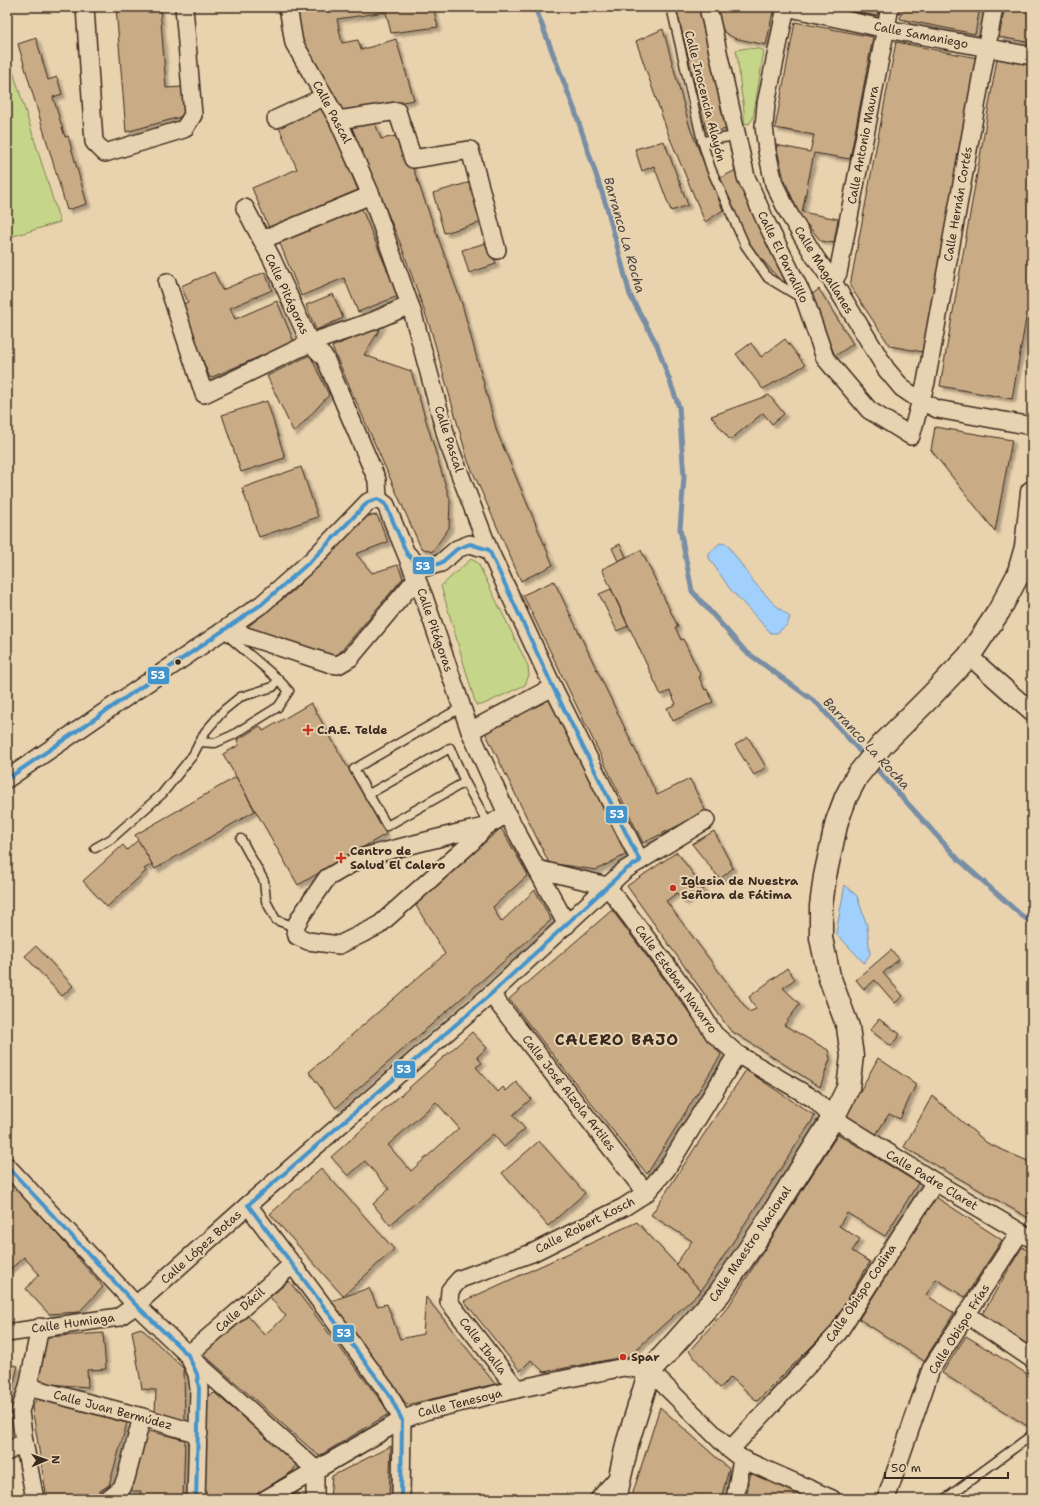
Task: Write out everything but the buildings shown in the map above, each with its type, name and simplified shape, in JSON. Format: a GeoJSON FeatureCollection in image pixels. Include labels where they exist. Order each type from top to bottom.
{"type":"FeatureCollection","features":[{"type":"Feature","properties":{"kind":"street"},"geometry":{"type":"LineString","coordinates":[[85,7],[94,142],[105,153],[184,129],[193,115],[184,7]]}},
{"type":"Feature","properties":{"kind":"street","name":"Calle Pascal"},"geometry":{"type":"LineString","coordinates":[[288,7],[294,43],[338,120],[371,195],[410,305],[448,443],[489,550],[553,687],[640,861]]}},
{"type":"Feature","properties":{"kind":"street","name":"Calle El Parralillo"},"geometry":{"type":"LineString","coordinates":[[708,7],[746,177],[766,222],[805,300],[825,358],[869,410],[911,436],[921,401]]}},
{"type":"Feature","properties":{"kind":"street","name":"Calle Samaniego"},"geometry":{"type":"LineString","coordinates":[[786,7],[886,29],[1032,56]]}},
{"type":"Feature","properties":{"kind":"street","name":"Calle Magallanes"},"geometry":{"type":"LineString","coordinates":[[786,7],[766,104],[764,126],[766,151],[774,184],[789,214],[815,257],[833,282],[886,370],[902,388],[921,401],[937,409],[1032,426]]}},
{"type":"Feature","properties":{"kind":"street","name":"Calle Antonio Maura"},"geometry":{"type":"LineString","coordinates":[[833,282],[838,273],[890,7]]}},
{"type":"Feature","properties":{"kind":"street","name":"Calle Hernán Cortés"},"geometry":{"type":"LineString","coordinates":[[921,401],[926,382],[994,7]]}},
{"type":"Feature","properties":{"kind":"street"},"geometry":{"type":"LineString","coordinates":[[276,119],[324,97]]}},
{"type":"Feature","properties":{"kind":"street"},"geometry":{"type":"LineString","coordinates":[[338,120],[397,111],[414,159],[470,150],[497,250]]}},
{"type":"Feature","properties":{"kind":"street"},"geometry":{"type":"LineString","coordinates":[[262,240],[371,195]]}},
{"type":"Feature","properties":{"kind":"street","name":"Calle Pitágoras"},"geometry":{"type":"LineString","coordinates":[[245,208],[262,240],[310,343],[325,358],[377,480],[378,499],[386,505],[417,578],[470,731],[507,814],[567,925]]}},
{"type":"Feature","properties":{"kind":"street"},"geometry":{"type":"LineString","coordinates":[[166,282],[204,394],[310,343],[373,321],[410,305]]}},
{"type":"Feature","properties":{"kind":"street","name":"Calle Maestro Nacional"},"geometry":{"type":"LineString","coordinates":[[615,1499],[628,1441],[650,1371],[719,1294],[763,1229],[833,1118],[848,1088],[852,1056],[848,1027],[829,976],[821,938],[821,906],[825,876],[837,821],[846,797],[857,776],[882,745],[969,656],[999,611],[1025,576],[1026,547],[1032,492]]}},
{"type":"Feature","properties":{"kind":"street"},"geometry":{"type":"LineString","coordinates":[[7,779],[262,604],[312,560],[368,502],[378,499]]}},
{"type":"Feature","properties":{"kind":"street"},"geometry":{"type":"LineString","coordinates":[[424,597],[429,578],[441,563],[457,549],[470,544],[489,550]]}},
{"type":"Feature","properties":{"kind":"street"},"geometry":{"type":"LineString","coordinates":[[407,554],[415,562],[426,567],[441,563]]}},
{"type":"Feature","properties":{"kind":"street"},"geometry":{"type":"LineString","coordinates":[[229,627],[244,635],[338,665],[350,658],[417,578]]}},
{"type":"Feature","properties":{"kind":"street"},"geometry":{"type":"LineString","coordinates":[[969,656],[1032,712]]}},
{"type":"Feature","properties":{"kind":"street"},"geometry":{"type":"LineString","coordinates":[[470,731],[553,687]]}},
{"type":"Feature","properties":{"kind":"street"},"geometry":{"type":"LineString","coordinates":[[487,826],[363,857],[327,878],[300,916],[295,927],[297,936],[308,941],[339,945],[378,926],[472,842],[487,826],[507,814]]}},
{"type":"Feature","properties":{"kind":"street","name":"Calle López Botas"},"geometry":{"type":"LineString","coordinates":[[136,1305],[248,1205],[491,994],[625,870],[706,820]]}},
{"type":"Feature","properties":{"kind":"street"},"geometry":{"type":"LineString","coordinates":[[537,869],[607,886]]}},
{"type":"Feature","properties":{"kind":"street","name":"Calle Esteban Navarro"},"geometry":{"type":"LineString","coordinates":[[607,886],[693,1000],[714,1034],[737,1054],[814,1099],[833,1118]]}},
{"type":"Feature","properties":{"kind":"street","name":"Calle José Alzola Artiles"},"geometry":{"type":"LineString","coordinates":[[491,994],[646,1193]]}},
{"type":"Feature","properties":{"kind":"street","name":"Calle Robert Kosch"},"geometry":{"type":"LineString","coordinates":[[449,1302],[450,1290],[460,1279],[532,1253],[624,1207],[646,1193],[666,1170],[737,1054]]}},
{"type":"Feature","properties":{"kind":"street","name":"Calle Padre Claret"},"geometry":{"type":"LineString","coordinates":[[833,1118],[935,1182],[1026,1236]]}},
{"type":"Feature","properties":{"kind":"street"},"geometry":{"type":"LineString","coordinates":[[7,1166],[136,1305],[188,1356],[315,1470],[315,1499]]}},
{"type":"Feature","properties":{"kind":"street","name":"Calle Obispo Codina"},"geometry":{"type":"LineString","coordinates":[[736,1455],[838,1332],[935,1182]]}},
{"type":"Feature","properties":{"kind":"street"},"geometry":{"type":"LineString","coordinates":[[248,1205],[389,1394],[402,1420],[401,1499]]}},
{"type":"Feature","properties":{"kind":"street","name":"Calle Obispo Frías"},"geometry":{"type":"LineString","coordinates":[[886,1499],[931,1370],[966,1314],[1026,1236]]}},
{"type":"Feature","properties":{"kind":"street","name":"Calle Dácil"},"geometry":{"type":"LineString","coordinates":[[188,1356],[293,1264]]}},
{"type":"Feature","properties":{"kind":"street","name":"Calle Iballa"},"geometry":{"type":"LineString","coordinates":[[449,1302],[517,1389]]}},
{"type":"Feature","properties":{"kind":"street","name":"Calle Humiaga"},"geometry":{"type":"LineString","coordinates":[[7,1333],[119,1317],[136,1305]]}},
{"type":"Feature","properties":{"kind":"street"},"geometry":{"type":"LineString","coordinates":[[966,1314],[1032,1359]]}},
{"type":"Feature","properties":{"kind":"street"},"geometry":{"type":"LineString","coordinates":[[35,1499],[24,1442],[20,1410],[28,1387],[40,1328]]}},
{"type":"Feature","properties":{"kind":"street"},"geometry":{"type":"LineString","coordinates":[[188,1356],[197,1374],[199,1389],[199,1434],[196,1499]]}},
{"type":"Feature","properties":{"kind":"street","name":"Calle Tenesoya"},"geometry":{"type":"LineString","coordinates":[[266,1499],[402,1420],[425,1411],[517,1389],[624,1367],[650,1371]]}},
{"type":"Feature","properties":{"kind":"street"},"geometry":{"type":"LineString","coordinates":[[650,1371],[736,1455],[832,1499]]}},
{"type":"Feature","properties":{"kind":"street"},"geometry":{"type":"LineString","coordinates":[[199,1389],[222,1385]]}},
{"type":"Feature","properties":{"kind":"street","name":"Calle Juan Bermúdez"},"geometry":{"type":"LineString","coordinates":[[28,1387],[142,1417],[199,1434]]}},
{"type":"Feature","properties":{"kind":"street"},"geometry":{"type":"LineString","coordinates":[[108,1499],[122,1488],[142,1417]]}},
{"type":"Feature","properties":{"kind":"street"},"geometry":{"type":"LineString","coordinates":[[7,1452],[24,1442]]}},
{"type":"Feature","properties":{"kind":"street"},"geometry":{"type":"LineString","coordinates":[[735,1499],[736,1455]]}},
{"type":"Feature","properties":{"kind":"street"},"geometry":{"type":"LineString","coordinates":[[599,1499],[621,1474]]}},
{"type":"Feature","properties":{"kind":"lane","name":"Calle Inocencia Alayón"},"geometry":{"type":"LineString","coordinates":[[671,7],[702,141],[711,168],[746,245],[768,278],[805,300]]}},
{"type":"Feature","properties":{"kind":"lane"},"geometry":{"type":"LineString","coordinates":[[702,141],[737,136]]}},
{"type":"Feature","properties":{"kind":"lane"},"geometry":{"type":"LineString","coordinates":[[199,742],[215,743],[227,738],[278,707],[289,691],[278,679],[229,637],[229,627]]}},
{"type":"Feature","properties":{"kind":"lane"},"geometry":{"type":"LineString","coordinates":[[95,848],[112,839],[162,794],[193,755],[205,732],[224,710],[240,697],[273,687],[278,679]]}},
{"type":"Feature","properties":{"kind":"lane"},"geometry":{"type":"LineString","coordinates":[[462,707],[354,769],[387,826],[465,782]]}},
{"type":"Feature","properties":{"kind":"lane"},"geometry":{"type":"LineString","coordinates":[[369,794],[450,748],[487,826]]}},
{"type":"Feature","properties":{"kind":"lane"},"geometry":{"type":"LineString","coordinates":[[241,839],[264,881],[266,901],[276,920],[295,927]]}},
{"type":"Feature","properties":{"kind":"lane"},"geometry":{"type":"LineString","coordinates":[[945,1499],[1032,1435]]}},
{"type":"Feature","properties":{"kind":"green space"},"geometry":{"type":"Polygon","coordinates":[[[747,48],[760,49],[764,51],[753,118],[749,124],[744,123],[744,107],[736,50],[747,48]]]}},
{"type":"Feature","properties":{"kind":"green space"},"geometry":{"type":"Polygon","coordinates":[[[7,52],[60,222],[7,238],[7,52]]]}},
{"type":"Feature","properties":{"kind":"green space"},"geometry":{"type":"Polygon","coordinates":[[[471,559],[478,563],[528,666],[529,675],[525,685],[482,705],[476,705],[441,586],[471,559]]]}},
{"type":"Feature","properties":{"kind":"water"},"geometry":{"type":"Polygon","coordinates":[[[720,543],[727,544],[752,580],[773,603],[790,617],[787,625],[777,633],[771,633],[730,589],[709,558],[709,553],[720,543]]]}},
{"type":"Feature","properties":{"kind":"water"},"geometry":{"type":"Polygon","coordinates":[[[845,885],[857,896],[867,926],[870,954],[864,963],[836,933],[845,885]]]}},
{"type":"Feature","properties":{"kind":"waterway","name":"Barranco La Rocha"},"geometry":{"type":"LineString","coordinates":[[535,7],[575,111],[608,211],[630,295],[657,345],[679,407],[684,477],[680,529],[692,591],[745,651],[818,704],[865,757]]}},
{"type":"Feature","properties":{"kind":"waterway","name":"Barranco La Rocha"},"geometry":{"type":"LineString","coordinates":[[872,764],[958,859],[1032,923]]}},
{"type":"Feature","properties":{"kind":"transit line","name":"53"},"geometry":{"type":"LineString","coordinates":[[7,779],[262,604],[312,560],[368,502],[378,499],[386,505],[407,554],[415,562],[426,567],[441,563],[457,549],[470,544],[489,550],[553,687],[640,861],[625,870],[491,994],[248,1205],[389,1394],[402,1420],[401,1499]]}},
{"type":"Feature","properties":{"kind":"transit line","name":"53"},"geometry":{"type":"LineString","coordinates":[[7,1166],[136,1305],[188,1355],[197,1374],[199,1389],[196,1499]]}},
{"type":"Feature","properties":{"kind":"place","name":"C.A.E. Telde"},"geometry":{"type":"Point","coordinates":[308,730]}},
{"type":"Feature","properties":{"kind":"place","name":"Centro de Salud El Calero"},"geometry":{"type":"Point","coordinates":[341,858]}},
{"type":"Feature","properties":{"kind":"place","name":"Iglesia de Nuestra Señora de Fátima"},"geometry":{"type":"Point","coordinates":[673,888]}},
{"type":"Feature","properties":{"kind":"place","name":"Spar"},"geometry":{"type":"Point","coordinates":[623,1357]}},
{"type":"Feature","properties":{"kind":"district","name":"CALERO BAJO"},"geometry":{"type":"Point","coordinates":[617,1039]}}]}
